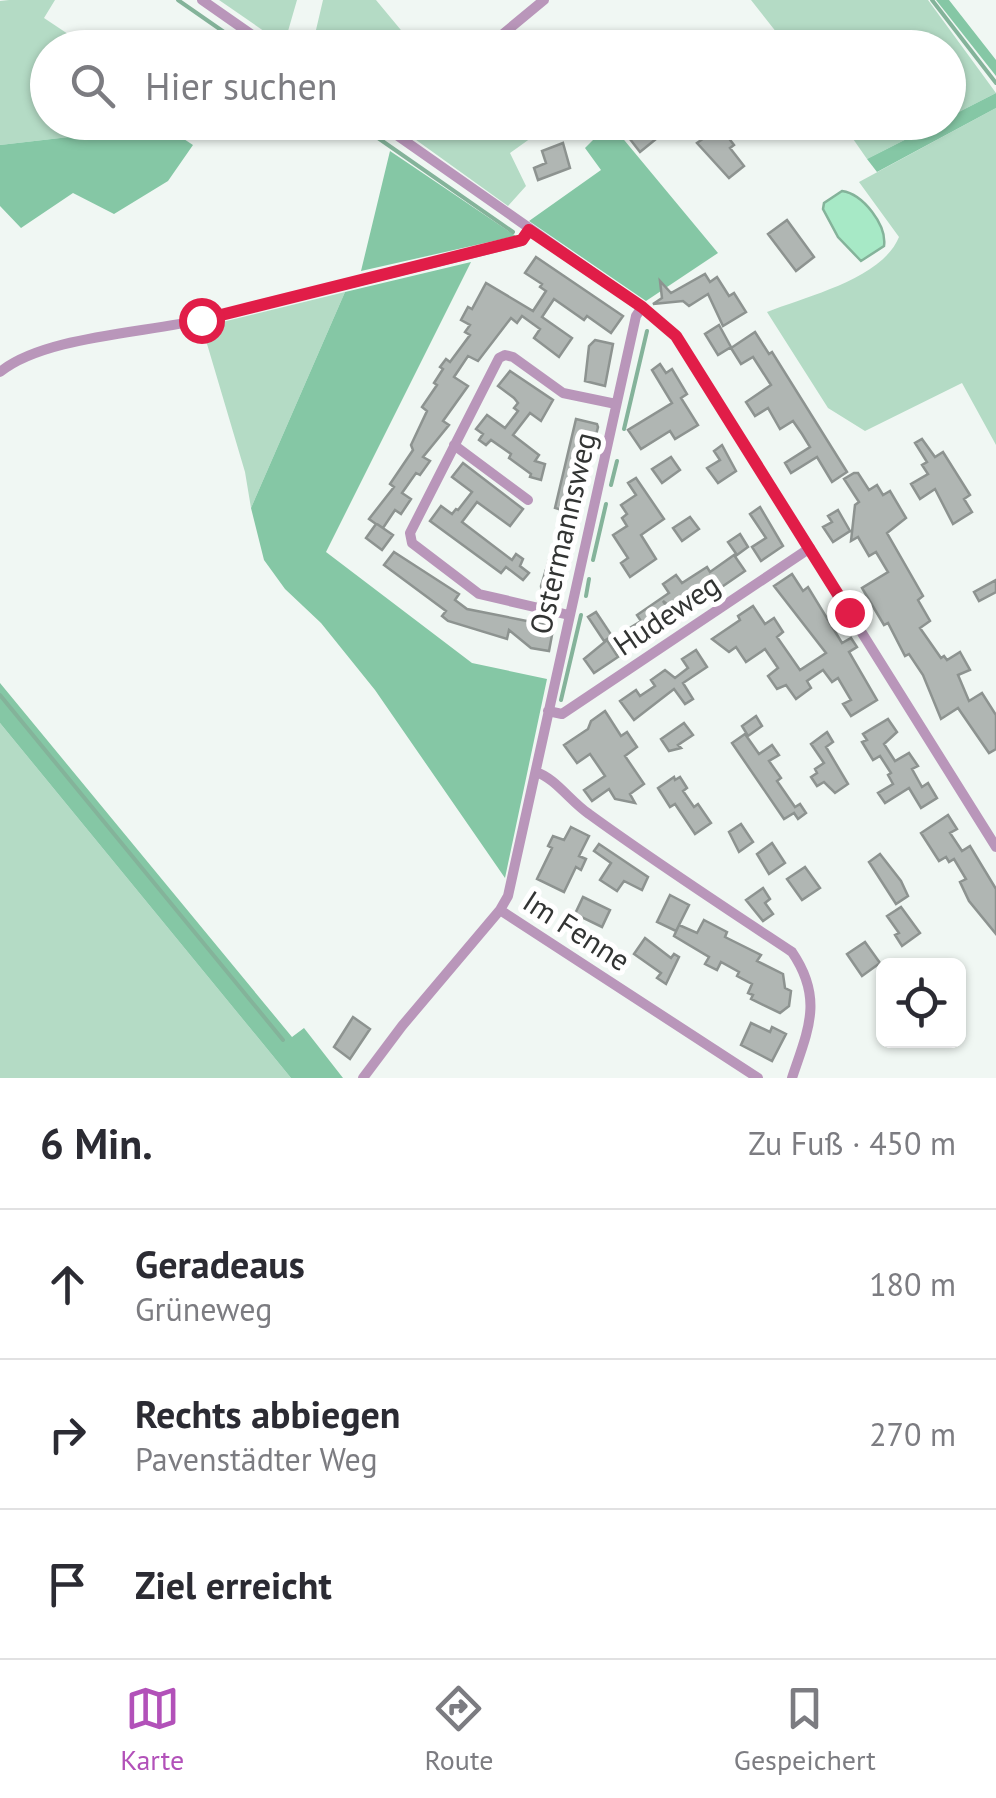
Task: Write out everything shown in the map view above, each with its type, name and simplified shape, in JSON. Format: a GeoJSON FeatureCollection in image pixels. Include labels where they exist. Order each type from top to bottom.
{"type":"FeatureCollection","features":[{"type":"Feature","properties":{"kind":"street"},"geometry":{"type":"LineString","coordinates":[[202,0],[245,30]]}},
{"type":"Feature","properties":{"kind":"street"},"geometry":{"type":"LineString","coordinates":[[508,30],[544,0]]}},
{"type":"Feature","properties":{"kind":"street"},"geometry":{"type":"LineString","coordinates":[[406,140],[642,307],[676,336],[996,847]]}},
{"type":"Feature","properties":{"kind":"street"},"geometry":{"type":"LineString","coordinates":[[0,372],[13,361],[42,348],[201,320],[522,240],[529,230]]}},
{"type":"Feature","properties":{"kind":"street","name":"Ostermannsweg"},"geometry":{"type":"LineString","coordinates":[[500,910],[508,896],[636,316],[642,307]]}},
{"type":"Feature","properties":{"kind":"street"},"geometry":{"type":"LineString","coordinates":[[569,615],[479,594],[412,543],[410,533],[498,358],[505,355],[563,393],[616,404]]}},
{"type":"Feature","properties":{"kind":"street"},"geometry":{"type":"LineString","coordinates":[[454,445],[528,500]]}},
{"type":"Feature","properties":{"kind":"street","name":"Hudeweg"},"geometry":{"type":"LineString","coordinates":[[548,711],[562,714],[810,548]]}},
{"type":"Feature","properties":{"kind":"street"},"geometry":{"type":"LineString","coordinates":[[536,772],[548,776],[568,800],[792,952],[803,968],[813,1016],[792,1078]]}},
{"type":"Feature","properties":{"kind":"street","name":"Im Fenne"},"geometry":{"type":"LineString","coordinates":[[362,1078],[500,910],[758,1078]]}},
{"type":"Feature","properties":{"kind":"shaded area"},"geometry":{"type":"Polygon","coordinates":[[[55,0],[44,18],[62,30],[30,30],[30,140],[43,140],[0,145],[0,1],[55,0]]]}},
{"type":"Feature","properties":{"kind":"shaded area"},"geometry":{"type":"Polygon","coordinates":[[[219,0],[297,0],[288,30],[262,30],[219,0]]]}},
{"type":"Feature","properties":{"kind":"shaded area"},"geometry":{"type":"Polygon","coordinates":[[[323,0],[376,0],[401,30],[316,30],[323,0]]]}},
{"type":"Feature","properties":{"kind":"shaded area"},"geometry":{"type":"Polygon","coordinates":[[[751,0],[928,0],[950,30],[775,30],[751,0]]]}},
{"type":"Feature","properties":{"kind":"shaded area"},"geometry":{"type":"Polygon","coordinates":[[[936,0],[949,0],[996,60],[996,76],[966,38],[966,30],[960,30],[936,0]]]}},
{"type":"Feature","properties":{"kind":"shaded area"},"geometry":{"type":"Polygon","coordinates":[[[966,52],[996,93],[966,108],[966,52]]]}},
{"type":"Feature","properties":{"kind":"shaded area"},"geometry":{"type":"Polygon","coordinates":[[[996,93],[996,108],[966,124],[966,108],[996,93]]]}},
{"type":"Feature","properties":{"kind":"shaded area"},"geometry":{"type":"Polygon","coordinates":[[[996,108],[996,445],[962,383],[865,431],[828,408],[767,312],[842,284],[890,252],[899,237],[859,182],[937,140],[966,140],[966,124],[996,108]]]}},
{"type":"Feature","properties":{"kind":"shaded area"},"geometry":{"type":"Polygon","coordinates":[[[43,140],[185,140],[193,145],[168,181],[114,214],[73,193],[21,228],[0,206],[0,145],[43,140]]]}},
{"type":"Feature","properties":{"kind":"shaded area"},"geometry":{"type":"Polygon","coordinates":[[[416,140],[528,140],[510,153],[526,186],[508,206],[416,140]]]}},
{"type":"Feature","properties":{"kind":"shaded area"},"geometry":{"type":"Polygon","coordinates":[[[593,140],[624,140],[718,253],[646,301],[529,221],[601,170],[585,148],[593,140]]]}},
{"type":"Feature","properties":{"kind":"shaded area"},"geometry":{"type":"Polygon","coordinates":[[[854,140],[904,140],[867,159],[854,140]]]}},
{"type":"Feature","properties":{"kind":"shaded area"},"geometry":{"type":"Polygon","coordinates":[[[904,140],[936,140],[877,172],[867,159],[904,140]]]}},
{"type":"Feature","properties":{"kind":"shaded area"},"geometry":{"type":"Polygon","coordinates":[[[390,151],[516,236],[361,271],[390,151]]]}},
{"type":"Feature","properties":{"kind":"shaded area"},"geometry":{"type":"Polygon","coordinates":[[[842,191],[865,204],[882,229],[884,246],[861,261],[838,237],[823,209],[824,203],[842,191]]]}},
{"type":"Feature","properties":{"kind":"shaded area"},"geometry":{"type":"Polygon","coordinates":[[[471,262],[326,552],[472,663],[547,679],[505,878],[375,690],[264,560],[251,508],[345,292],[471,262]]]}},
{"type":"Feature","properties":{"kind":"shaded area"},"geometry":{"type":"Polygon","coordinates":[[[345,292],[251,508],[245,472],[202,327],[345,292]]]}},
{"type":"Feature","properties":{"kind":"shaded area"},"geometry":{"type":"Polygon","coordinates":[[[0,683],[292,1037],[304,1028],[343,1078],[291,1078],[0,723],[0,683]]]}},
{"type":"Feature","properties":{"kind":"shaded area"},"geometry":{"type":"Polygon","coordinates":[[[0,723],[291,1078],[0,1078],[0,723]]]}},
{"type":"Feature","properties":{"kind":"building"},"geometry":{"type":"Polygon","coordinates":[[[631,140],[655,140],[640,152],[631,140]]]}},
{"type":"Feature","properties":{"kind":"building"},"geometry":{"type":"Polygon","coordinates":[[[730,140],[734,145],[730,148],[744,166],[729,178],[697,143],[730,140]]]}},
{"type":"Feature","properties":{"kind":"building"},"geometry":{"type":"Polygon","coordinates":[[[563,143],[570,168],[538,180],[534,168],[546,163],[542,151],[563,143]]]}},
{"type":"Feature","properties":{"kind":"building"},"geometry":{"type":"Polygon","coordinates":[[[787,220],[814,257],[796,271],[768,234],[787,220]]]}},
{"type":"Feature","properties":{"kind":"building"},"geometry":{"type":"Polygon","coordinates":[[[536,257],[623,316],[611,333],[554,299],[542,317],[572,338],[559,357],[534,338],[540,329],[522,316],[517,323],[511,318],[478,361],[468,356],[454,377],[468,386],[443,421],[449,425],[423,457],[430,461],[402,493],[411,499],[401,514],[395,510],[383,528],[377,524],[393,535],[382,550],[366,538],[376,524],[369,519],[394,487],[390,484],[413,450],[411,445],[427,411],[422,407],[437,385],[434,383],[443,369],[440,367],[446,359],[450,362],[470,335],[465,332],[470,325],[461,320],[486,283],[533,311],[546,291],[525,273],[536,257]]]}},
{"type":"Feature","properties":{"kind":"building"},"geometry":{"type":"Polygon","coordinates":[[[705,274],[710,282],[717,277],[746,312],[723,326],[708,294],[689,306],[683,301],[653,304],[662,298],[660,281],[671,293],[705,274]]]}},
{"type":"Feature","properties":{"kind":"building"},"geometry":{"type":"Polygon","coordinates":[[[719,325],[731,347],[718,355],[705,334],[719,325]]]}},
{"type":"Feature","properties":{"kind":"building"},"geometry":{"type":"Polygon","coordinates":[[[755,332],[769,354],[772,352],[847,472],[832,482],[817,457],[791,473],[785,463],[810,447],[802,434],[793,421],[780,429],[768,408],[755,416],[746,402],[771,385],[753,357],[741,364],[731,348],[755,332]]]}},
{"type":"Feature","properties":{"kind":"building"},"geometry":{"type":"Polygon","coordinates":[[[595,340],[613,344],[605,386],[585,381],[589,346],[595,340]]]}},
{"type":"Feature","properties":{"kind":"building"},"geometry":{"type":"Polygon","coordinates":[[[660,364],[666,373],[672,369],[687,394],[681,398],[698,425],[675,439],[670,431],[641,449],[628,430],[672,403],[652,370],[660,364]]]}},
{"type":"Feature","properties":{"kind":"building"},"geometry":{"type":"Polygon","coordinates":[[[510,371],[553,400],[541,421],[530,413],[513,435],[539,455],[535,461],[545,464],[541,480],[530,477],[509,458],[511,454],[491,440],[486,445],[479,440],[483,434],[476,429],[487,415],[505,428],[518,411],[514,398],[498,386],[510,371]]]}},
{"type":"Feature","properties":{"kind":"building"},"geometry":{"type":"Polygon","coordinates":[[[576,419],[598,427],[592,451],[588,453],[583,476],[587,477],[558,597],[542,593],[541,586],[560,523],[562,510],[555,508],[576,419]]]}},
{"type":"Feature","properties":{"kind":"building"},"geometry":{"type":"Polygon","coordinates":[[[922,439],[935,457],[943,452],[970,495],[964,499],[972,512],[953,524],[935,489],[920,499],[911,484],[928,474],[922,465],[927,462],[915,443],[922,439]]]}},
{"type":"Feature","properties":{"kind":"building"},"geometry":{"type":"Polygon","coordinates":[[[722,445],[736,471],[718,483],[707,468],[720,460],[714,451],[722,445]]]}},
{"type":"Feature","properties":{"kind":"building"},"geometry":{"type":"Polygon","coordinates":[[[671,457],[680,470],[662,483],[652,469],[671,457]]]}},
{"type":"Feature","properties":{"kind":"building"},"geometry":{"type":"Polygon","coordinates":[[[463,463],[523,509],[510,526],[477,502],[462,522],[512,560],[516,554],[523,559],[520,566],[529,573],[523,580],[506,567],[501,573],[430,521],[441,506],[452,514],[458,510],[472,492],[452,477],[463,463]]]}},
{"type":"Feature","properties":{"kind":"building"},"geometry":{"type":"Polygon","coordinates":[[[854,473],[869,490],[877,485],[883,495],[890,491],[906,518],[887,533],[923,596],[918,600],[930,621],[920,628],[941,658],[947,660],[960,652],[970,670],[958,675],[969,701],[982,693],[996,715],[996,749],[989,753],[958,708],[941,719],[923,675],[909,654],[905,656],[888,623],[884,625],[862,588],[888,572],[876,552],[869,556],[858,537],[851,541],[855,505],[859,502],[844,479],[854,473]]]}},
{"type":"Feature","properties":{"kind":"building"},"geometry":{"type":"Polygon","coordinates":[[[636,478],[664,519],[641,535],[656,559],[630,577],[621,563],[628,558],[613,535],[627,526],[622,518],[627,514],[621,505],[636,495],[628,483],[636,478]]]}},
{"type":"Feature","properties":{"kind":"building"},"geometry":{"type":"Polygon","coordinates":[[[760,507],[783,546],[761,561],[752,547],[766,538],[750,514],[760,507]]]}},
{"type":"Feature","properties":{"kind":"building"},"geometry":{"type":"Polygon","coordinates":[[[838,510],[850,531],[833,542],[823,527],[832,522],[828,516],[838,510]]]}},
{"type":"Feature","properties":{"kind":"building"},"geometry":{"type":"Polygon","coordinates":[[[690,517],[699,529],[682,541],[673,528],[690,517]]]}},
{"type":"Feature","properties":{"kind":"building"},"geometry":{"type":"Polygon","coordinates":[[[740,534],[748,547],[737,555],[728,542],[740,534]]]}},
{"type":"Feature","properties":{"kind":"building"},"geometry":{"type":"Polygon","coordinates":[[[394,552],[459,594],[455,600],[467,609],[547,625],[545,633],[552,635],[549,651],[531,648],[509,630],[507,639],[448,621],[442,616],[446,611],[384,565],[394,552]]]}},
{"type":"Feature","properties":{"kind":"building"},"geometry":{"type":"Polygon","coordinates":[[[734,555],[745,571],[681,615],[663,601],[675,619],[635,646],[625,631],[641,621],[637,615],[669,593],[663,584],[676,575],[682,583],[707,567],[710,572],[734,555]]]}},
{"type":"Feature","properties":{"kind":"building"},"geometry":{"type":"Polygon","coordinates":[[[792,574],[803,591],[808,587],[842,643],[851,638],[857,647],[849,652],[877,700],[851,716],[843,704],[851,700],[838,678],[832,682],[823,670],[807,681],[811,688],[796,699],[786,685],[777,689],[768,676],[778,668],[765,649],[746,662],[736,647],[729,652],[712,639],[753,606],[765,624],[774,618],[783,632],[777,637],[800,670],[826,653],[774,586],[792,574]]]}},
{"type":"Feature","properties":{"kind":"building"},"geometry":{"type":"Polygon","coordinates":[[[996,580],[996,592],[979,601],[974,592],[996,580]]]}},
{"type":"Feature","properties":{"kind":"building"},"geometry":{"type":"Polygon","coordinates":[[[596,612],[612,636],[604,641],[588,617],[596,612]]]}},
{"type":"Feature","properties":{"kind":"building"},"geometry":{"type":"Polygon","coordinates":[[[607,640],[618,657],[594,673],[584,659],[607,640]]]}},
{"type":"Feature","properties":{"kind":"building"},"geometry":{"type":"Polygon","coordinates":[[[696,650],[707,667],[683,683],[693,699],[685,704],[674,689],[634,720],[620,701],[636,690],[640,696],[655,686],[651,680],[665,670],[675,678],[688,668],[682,659],[696,650]]]}},
{"type":"Feature","properties":{"kind":"building"},"geometry":{"type":"Polygon","coordinates":[[[605,711],[621,736],[627,732],[637,747],[625,756],[644,784],[630,794],[635,803],[615,799],[609,789],[592,801],[584,790],[605,776],[590,754],[577,763],[564,745],[588,729],[591,721],[605,711]]]}},
{"type":"Feature","properties":{"kind":"building"},"geometry":{"type":"Polygon","coordinates":[[[756,716],[762,726],[748,736],[742,726],[756,716]]]}},
{"type":"Feature","properties":{"kind":"building"},"geometry":{"type":"Polygon","coordinates":[[[888,719],[897,732],[884,744],[895,761],[909,753],[918,766],[912,769],[922,787],[928,783],[937,798],[921,808],[909,788],[885,803],[878,793],[893,784],[888,775],[891,773],[880,756],[873,760],[862,742],[867,740],[863,734],[888,719]]]}},
{"type":"Feature","properties":{"kind":"building"},"geometry":{"type":"Polygon","coordinates":[[[684,723],[693,735],[678,745],[681,748],[669,751],[661,739],[684,723]]]}},
{"type":"Feature","properties":{"kind":"building"},"geometry":{"type":"Polygon","coordinates":[[[827,732],[833,742],[826,747],[848,784],[835,793],[824,782],[817,786],[811,777],[824,763],[811,744],[827,732]]]}},
{"type":"Feature","properties":{"kind":"building"},"geometry":{"type":"Polygon","coordinates":[[[745,734],[759,754],[772,745],[779,755],[769,761],[795,807],[800,804],[806,813],[798,819],[794,813],[784,819],[732,743],[745,734]]]}},
{"type":"Feature","properties":{"kind":"building"},"geometry":{"type":"Polygon","coordinates":[[[680,777],[687,788],[683,791],[711,823],[695,834],[675,804],[670,807],[658,788],[680,777]]]}},
{"type":"Feature","properties":{"kind":"building"},"geometry":{"type":"Polygon","coordinates":[[[948,815],[957,829],[950,833],[962,851],[970,846],[996,889],[996,934],[969,901],[960,882],[966,879],[954,859],[949,862],[946,857],[939,861],[921,833],[948,815]]]}},
{"type":"Feature","properties":{"kind":"building"},"geometry":{"type":"Polygon","coordinates":[[[741,824],[753,842],[739,852],[729,832],[741,824]]]}},
{"type":"Feature","properties":{"kind":"building"},"geometry":{"type":"Polygon","coordinates":[[[571,827],[589,836],[579,856],[586,859],[581,870],[576,867],[564,892],[537,879],[552,848],[548,846],[553,836],[564,840],[571,827]]]}},
{"type":"Feature","properties":{"kind":"building"},"geometry":{"type":"Polygon","coordinates":[[[772,843],[785,863],[769,874],[757,854],[772,843]]]}},
{"type":"Feature","properties":{"kind":"building"},"geometry":{"type":"Polygon","coordinates":[[[599,844],[648,877],[642,890],[624,881],[617,891],[600,880],[611,863],[594,851],[599,844]]]}},
{"type":"Feature","properties":{"kind":"building"},"geometry":{"type":"Polygon","coordinates":[[[880,854],[908,896],[896,904],[869,862],[880,854]]]}},
{"type":"Feature","properties":{"kind":"building"},"geometry":{"type":"Polygon","coordinates":[[[805,867],[820,888],[802,900],[787,879],[805,867]]]}},
{"type":"Feature","properties":{"kind":"building"},"geometry":{"type":"Polygon","coordinates":[[[763,888],[770,899],[765,903],[773,914],[763,921],[746,900],[763,888]]]}},
{"type":"Feature","properties":{"kind":"building"},"geometry":{"type":"Polygon","coordinates":[[[670,895],[689,905],[676,931],[657,922],[670,895]]]}},
{"type":"Feature","properties":{"kind":"building"},"geometry":{"type":"Polygon","coordinates":[[[583,897],[610,910],[602,927],[575,914],[583,897]]]}},
{"type":"Feature","properties":{"kind":"building"},"geometry":{"type":"Polygon","coordinates":[[[901,907],[920,933],[902,946],[895,935],[899,933],[887,916],[901,907]]]}},
{"type":"Feature","properties":{"kind":"building"},"geometry":{"type":"Polygon","coordinates":[[[704,920],[727,932],[725,937],[761,955],[757,961],[783,974],[785,988],[791,991],[789,1006],[780,1013],[751,999],[753,995],[748,993],[752,984],[737,976],[739,972],[721,962],[717,970],[705,964],[709,957],[674,936],[679,925],[697,933],[704,920]]]}},
{"type":"Feature","properties":{"kind":"building"},"geometry":{"type":"Polygon","coordinates":[[[645,938],[671,958],[674,954],[679,957],[666,984],[657,978],[661,973],[634,954],[645,938]]]}},
{"type":"Feature","properties":{"kind":"building"},"geometry":{"type":"Polygon","coordinates":[[[865,942],[876,958],[876,966],[862,976],[847,954],[865,942]]]}},
{"type":"Feature","properties":{"kind":"building"},"geometry":{"type":"Polygon","coordinates":[[[353,1017],[370,1029],[350,1059],[334,1047],[353,1017]]]}},
{"type":"Feature","properties":{"kind":"building"},"geometry":{"type":"Polygon","coordinates":[[[751,1023],[786,1034],[772,1061],[741,1045],[751,1023]]]}},
{"type":"Feature","properties":{"kind":"waterway"},"geometry":{"type":"LineString","coordinates":[[178,0],[221,30]]}},
{"type":"Feature","properties":{"kind":"waterway"},"geometry":{"type":"LineString","coordinates":[[932,0],[955,30]]}},
{"type":"Feature","properties":{"kind":"waterway"},"geometry":{"type":"LineString","coordinates":[[966,44],[996,83]]}},
{"type":"Feature","properties":{"kind":"waterway"},"geometry":{"type":"LineString","coordinates":[[381,140],[513,232]]}},
{"type":"Feature","properties":{"kind":"waterway"},"geometry":{"type":"LineString","coordinates":[[624,429],[647,331]]}},
{"type":"Feature","properties":{"kind":"waterway"},"geometry":{"type":"LineString","coordinates":[[611,485],[617,461]]}},
{"type":"Feature","properties":{"kind":"waterway"},"geometry":{"type":"LineString","coordinates":[[593,560],[606,504]]}},
{"type":"Feature","properties":{"kind":"waterway"},"geometry":{"type":"LineString","coordinates":[[586,596],[589,579]]}},
{"type":"Feature","properties":{"kind":"waterway"},"geometry":{"type":"LineString","coordinates":[[561,700],[581,615]]}},
{"type":"Feature","properties":{"kind":"waterway"},"geometry":{"type":"LineString","coordinates":[[0,695],[283,1040]]}},
{"type":"Feature","properties":{"kind":"route"},"geometry":{"type":"LineString","coordinates":[[201,320],[522,240],[529,230],[642,307],[676,336],[849,612]]}}]}
